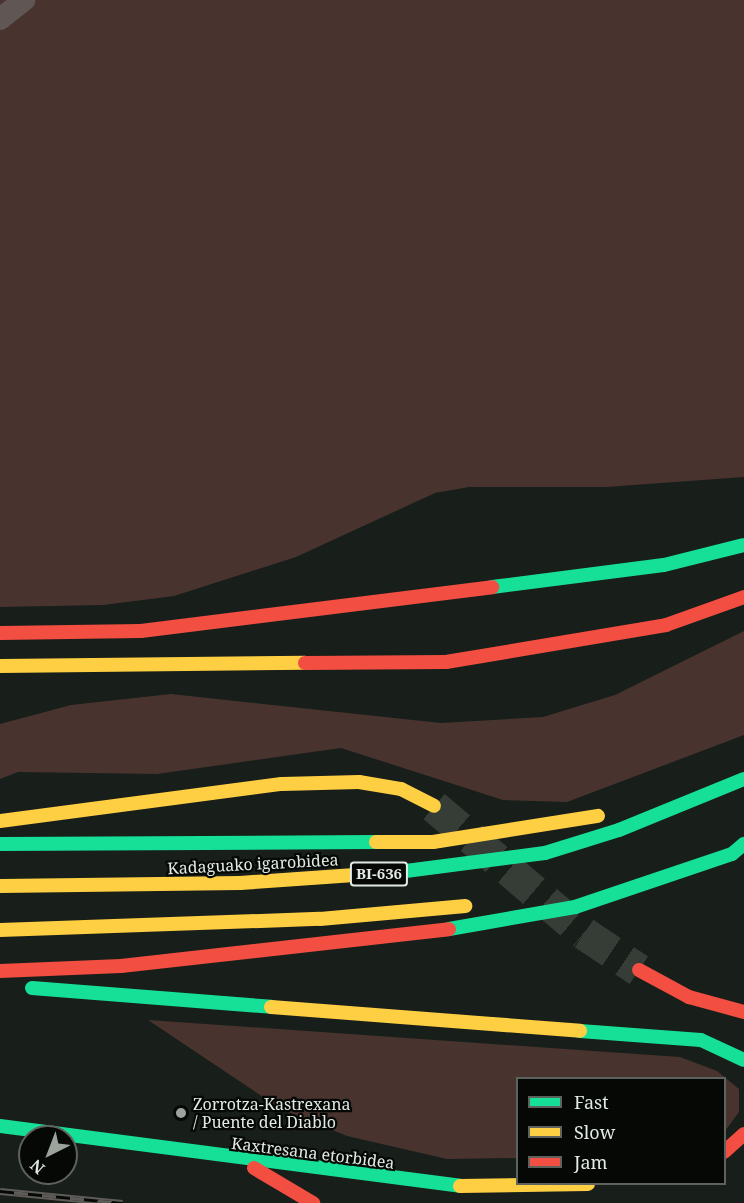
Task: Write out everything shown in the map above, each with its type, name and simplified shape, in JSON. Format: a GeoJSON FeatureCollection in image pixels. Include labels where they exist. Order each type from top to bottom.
{"type":"FeatureCollection","features":[{"type":"Feature","properties":{"kind":"main road"},"geometry":{"type":"LineString","coordinates":[[0,633],[141,631],[664,565],[744,544]]}},
{"type":"Feature","properties":{"kind":"main road"},"geometry":{"type":"LineString","coordinates":[[0,666],[446,662],[666,625],[744,597]]}},
{"type":"Feature","properties":{"kind":"main road","name":"Kadaguako igarobidea"},"geometry":{"type":"LineString","coordinates":[[0,886],[240,883],[459,868],[545,853],[697,799],[744,779]]}},
{"type":"Feature","properties":{"kind":"main road"},"geometry":{"type":"LineString","coordinates":[[0,821],[282,784],[359,782],[401,789],[434,807]]}},
{"type":"Feature","properties":{"kind":"main road"},"geometry":{"type":"LineString","coordinates":[[0,844],[433,842],[697,799]]}},
{"type":"Feature","properties":{"kind":"main road"},"geometry":{"type":"LineString","coordinates":[[0,971],[121,966],[405,937],[574,907],[732,854],[744,844]]}},
{"type":"Feature","properties":{"kind":"main road"},"geometry":{"type":"LineString","coordinates":[[0,930],[320,919],[477,904]]}},
{"type":"Feature","properties":{"kind":"main road"},"geometry":{"type":"LineString","coordinates":[[639,970],[689,997],[744,1012]]}},
{"type":"Feature","properties":{"kind":"main road"},"geometry":{"type":"LineString","coordinates":[[19,988],[701,1040],[744,1060]]}},
{"type":"Feature","properties":{"kind":"main road","name":"Kaxtresana etorbidea"},"geometry":{"type":"LineString","coordinates":[[0,1126],[243,1162],[376,1185],[496,1189],[570,1185]]}},
{"type":"Feature","properties":{"kind":"main road"},"geometry":{"type":"LineString","coordinates":[[726,1150],[744,1134]]}},
{"type":"Feature","properties":{"kind":"main road"},"geometry":{"type":"LineString","coordinates":[[726,1160],[744,1156]]}},
{"type":"Feature","properties":{"kind":"main road"},"geometry":{"type":"LineString","coordinates":[[243,1162],[313,1203]]}},
{"type":"Feature","properties":{"kind":"main road"},"geometry":{"type":"LineString","coordinates":[[460,1203],[496,1189]]}},
{"type":"Feature","properties":{"kind":"street"},"geometry":{"type":"LineString","coordinates":[[0,19],[24,0]]}},
{"type":"Feature","properties":{"kind":"shaded area"},"geometry":{"type":"Polygon","coordinates":[[[0,0],[744,0],[744,477],[606,487],[469,487],[435,493],[296,557],[174,596],[103,605],[0,607],[0,0]]]}},
{"type":"Feature","properties":{"kind":"shaded area"},"geometry":{"type":"Polygon","coordinates":[[[744,631],[744,735],[567,802],[503,800],[341,748],[157,774],[18,772],[0,779],[0,724],[71,705],[171,694],[441,723],[543,717],[615,695],[744,631]]]}},
{"type":"Feature","properties":{"kind":"shaded area"},"geometry":{"type":"Polygon","coordinates":[[[148,1020],[680,1057],[717,1071],[724,1077],[516,1077],[516,1158],[447,1159],[347,1136],[281,1109],[148,1020]]]}},
{"type":"Feature","properties":{"kind":"shaded area"},"geometry":{"type":"Polygon","coordinates":[[[726,1078],[739,1089],[739,1112],[726,1130],[726,1078]]]}},
{"type":"Feature","properties":{"kind":"tunnel"},"geometry":{"type":"LineString","coordinates":[[434,806],[584,933],[639,970]]}},
{"type":"Feature","properties":{"kind":"railway"},"geometry":{"type":"LineString","coordinates":[[0,1191],[122,1203]]}},
{"type":"Feature","properties":{"kind":"traffic: fast"},"geometry":{"type":"LineString","coordinates":[[492,587],[664,565],[744,545]]}},
{"type":"Feature","properties":{"kind":"traffic: fast"},"geometry":{"type":"LineString","coordinates":[[398,872],[545,853],[619,830],[744,779]]}},
{"type":"Feature","properties":{"kind":"traffic: fast"},"geometry":{"type":"LineString","coordinates":[[0,844],[376,842]]}},
{"type":"Feature","properties":{"kind":"traffic: fast"},"geometry":{"type":"LineString","coordinates":[[449,929],[575,907],[732,854],[744,844]]}},
{"type":"Feature","properties":{"kind":"traffic: fast"},"geometry":{"type":"LineString","coordinates":[[32,988],[271,1007]]}},
{"type":"Feature","properties":{"kind":"traffic: fast"},"geometry":{"type":"LineString","coordinates":[[580,1031],[701,1040],[744,1060]]}},
{"type":"Feature","properties":{"kind":"traffic: fast"},"geometry":{"type":"LineString","coordinates":[[0,1126],[460,1186]]}},
{"type":"Feature","properties":{"kind":"traffic: slow"},"geometry":{"type":"LineString","coordinates":[[0,666],[305,663]]}},
{"type":"Feature","properties":{"kind":"traffic: slow"},"geometry":{"type":"LineString","coordinates":[[0,821],[282,784],[359,782],[401,789],[434,806]]}},
{"type":"Feature","properties":{"kind":"traffic: slow"},"geometry":{"type":"LineString","coordinates":[[376,842],[433,842],[598,816]]}},
{"type":"Feature","properties":{"kind":"traffic: slow"},"geometry":{"type":"LineString","coordinates":[[0,886],[240,883],[398,872]]}},
{"type":"Feature","properties":{"kind":"traffic: slow"},"geometry":{"type":"LineString","coordinates":[[0,930],[320,919],[465,906]]}},
{"type":"Feature","properties":{"kind":"traffic: slow"},"geometry":{"type":"LineString","coordinates":[[271,1007],[580,1031]]}},
{"type":"Feature","properties":{"kind":"traffic: slow"},"geometry":{"type":"LineString","coordinates":[[460,1186],[524,1185]]}},
{"type":"Feature","properties":{"kind":"traffic: jam"},"geometry":{"type":"LineString","coordinates":[[0,633],[141,631],[492,587]]}},
{"type":"Feature","properties":{"kind":"traffic: jam"},"geometry":{"type":"LineString","coordinates":[[305,663],[446,662],[666,625],[744,597]]}},
{"type":"Feature","properties":{"kind":"traffic: jam"},"geometry":{"type":"LineString","coordinates":[[0,971],[121,966],[449,929]]}},
{"type":"Feature","properties":{"kind":"traffic: jam"},"geometry":{"type":"LineString","coordinates":[[639,970],[689,997],[744,1012]]}},
{"type":"Feature","properties":{"kind":"traffic: jam"},"geometry":{"type":"LineString","coordinates":[[726,1150],[744,1134]]}},
{"type":"Feature","properties":{"kind":"traffic: jam"},"geometry":{"type":"LineString","coordinates":[[254,1168],[313,1203]]}},
{"type":"Feature","properties":{"kind":"place","name":"Zorrotza-Kastrexana / Puente del Diablo"},"geometry":{"type":"Point","coordinates":[181,1113]}}]}
